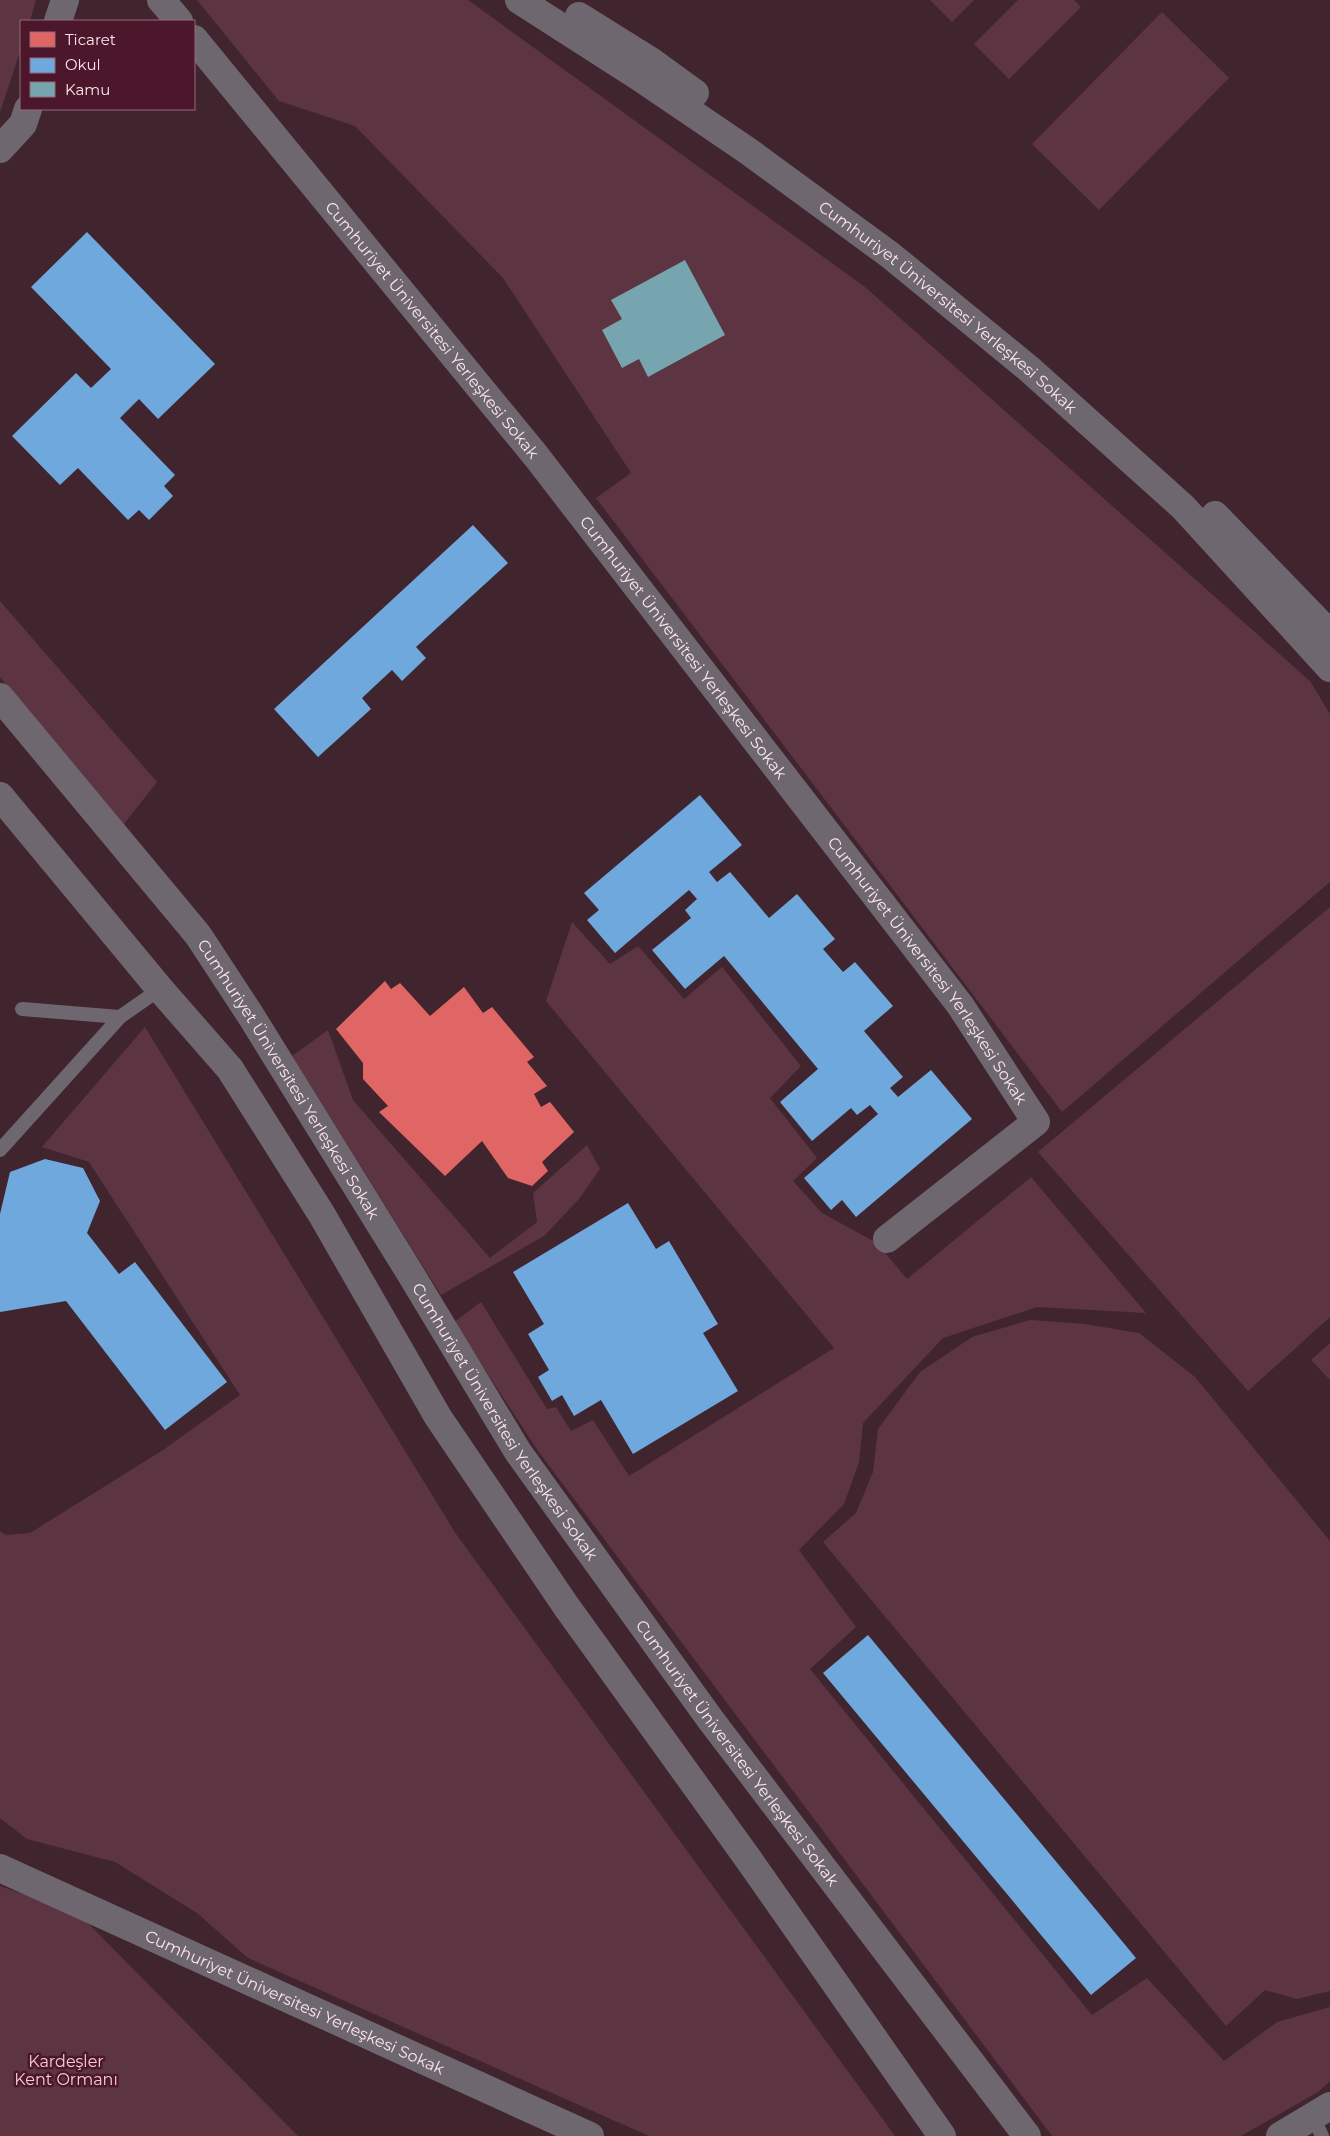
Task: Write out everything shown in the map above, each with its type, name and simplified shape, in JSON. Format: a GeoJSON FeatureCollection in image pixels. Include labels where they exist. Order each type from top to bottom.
{"type":"FeatureCollection","features":[{"type":"Feature","properties":{"kind":"street"},"geometry":{"type":"LineString","coordinates":[[58,20],[65,0]]}},
{"type":"Feature","properties":{"kind":"street"},"geometry":{"type":"LineString","coordinates":[[161,0],[178,20]]}},
{"type":"Feature","properties":{"kind":"street","name":"Cumhuriyet Üniversitesi Yerleşkesi Sokak"},"geometry":{"type":"LineString","coordinates":[[519,0],[639,77],[748,151],[890,255],[1028,368],[1183,507],[1330,668]]}},
{"type":"Feature","properties":{"kind":"street","name":"Cumhuriyet Üniversitesi Yerleşkesi Sokak"},"geometry":{"type":"LineString","coordinates":[[554,0],[651,61],[901,242],[1039,358],[1196,495],[1330,634]]}},
{"type":"Feature","properties":{"kind":"street","name":"Cumhuriyet Üniversitesi Yerleşkesi Sokak"},"geometry":{"type":"LineString","coordinates":[[195,40],[536,456],[960,1004],[1036,1122],[886,1239]]}},
{"type":"Feature","properties":{"kind":"street"},"geometry":{"type":"LineString","coordinates":[[0,149],[23,124],[28,110]]}},
{"type":"Feature","properties":{"kind":"street","name":"Cumhuriyet Üniversitesi Yerleşkesi Sokak"},"geometry":{"type":"LineString","coordinates":[[0,697],[198,935],[251,1016],[386,1234],[518,1452],[710,1719],[1027,2136]]}},
{"type":"Feature","properties":{"kind":"street"},"geometry":{"type":"LineString","coordinates":[[0,796],[160,989],[230,1069],[322,1215],[438,1417],[566,1606],[750,1860],[942,2136]]}},
{"type":"Feature","properties":{"kind":"street","name":"Cumhuriyet Üniversitesi Yerleşkesi Sokak"},"geometry":{"type":"LineString","coordinates":[[0,1868],[590,2136]]}},
{"type":"Feature","properties":{"kind":"street"},"geometry":{"type":"LineString","coordinates":[[1280,2136],[1322,2120]]}},
{"type":"Feature","properties":{"kind":"lane"},"geometry":{"type":"LineString","coordinates":[[0,1150],[120,1018],[160,989]]}},
{"type":"Feature","properties":{"kind":"lane"},"geometry":{"type":"LineString","coordinates":[[22,1009],[120,1018]]}},
{"type":"Feature","properties":{"kind":"green space"},"geometry":{"type":"Polygon","coordinates":[[[0,0],[36,0],[30,20],[20,20],[20,52],[0,112],[0,0]]]}},
{"type":"Feature","properties":{"kind":"green space"},"geometry":{"type":"Polygon","coordinates":[[[197,0],[468,0],[865,287],[1310,681],[1330,714],[1330,882],[1062,1112],[596,498],[631,473],[503,278],[355,126],[279,101],[197,0]]]}},
{"type":"Feature","properties":{"kind":"green space"},"geometry":{"type":"Polygon","coordinates":[[[930,0],[974,0],[952,22],[930,0]]]}},
{"type":"Feature","properties":{"kind":"green space"},"geometry":{"type":"Polygon","coordinates":[[[1018,0],[1074,0],[1081,7],[1009,79],[974,44],[1018,0]]]}},
{"type":"Feature","properties":{"kind":"green space"},"geometry":{"type":"Polygon","coordinates":[[[1162,12],[1229,78],[1099,210],[1032,144],[1162,12]]]}},
{"type":"Feature","properties":{"kind":"green space"},"geometry":{"type":"Polygon","coordinates":[[[0,601],[157,782],[124,824],[0,677],[0,601]]]}},
{"type":"Feature","properties":{"kind":"green space"},"geometry":{"type":"Polygon","coordinates":[[[1330,907],[1330,1317],[1248,1391],[1038,1152],[1330,907]]]}},
{"type":"Feature","properties":{"kind":"green space"},"geometry":{"type":"Polygon","coordinates":[[[572,922],[610,964],[638,946],[684,999],[722,967],[801,1066],[770,1098],[817,1158],[793,1181],[822,1213],[877,1243],[907,1279],[1031,1177],[1146,1313],[1037,1307],[943,1338],[863,1423],[859,1462],[844,1504],[799,1550],[856,1627],[810,1669],[1092,2015],[1147,1978],[1224,2061],[1277,2022],[1330,2007],[1330,2081],[1318,2092],[1241,2136],[1052,2136],[538,1451],[454,1322],[481,1302],[547,1409],[556,1407],[571,1431],[593,1420],[629,1476],[834,1348],[546,1001],[572,922]]]}},
{"type":"Feature","properties":{"kind":"green space"},"geometry":{"type":"Polygon","coordinates":[[[145,1027],[456,1534],[895,2136],[649,2136],[248,1958],[197,1913],[115,1862],[27,1839],[0,1818],[0,1531],[6,1535],[30,1533],[163,1450],[240,1395],[89,1162],[42,1147],[145,1027]]]}},
{"type":"Feature","properties":{"kind":"green space"},"geometry":{"type":"Polygon","coordinates":[[[328,1030],[353,1100],[490,1258],[537,1222],[533,1193],[587,1145],[600,1169],[579,1199],[544,1236],[441,1295],[292,1056],[328,1030]]]}},
{"type":"Feature","properties":{"kind":"green space"},"geometry":{"type":"Polygon","coordinates":[[[1030,1320],[1085,1324],[1139,1333],[1195,1377],[1330,1541],[1330,1991],[1297,1999],[1265,1990],[1226,2026],[823,1542],[856,1513],[873,1472],[878,1429],[920,1372],[972,1337],[1030,1320]]]}},
{"type":"Feature","properties":{"kind":"green space"},"geometry":{"type":"Polygon","coordinates":[[[1330,1343],[1330,1380],[1311,1360],[1330,1343]]]}},
{"type":"Feature","properties":{"kind":"green space","name":"Kardeşler Kent Ormanı"},"geometry":{"type":"Polygon","coordinates":[[[0,1886],[78,1913],[298,2136],[0,2136],[0,1886]]]}},
{"type":"Feature","properties":{"kind":"building: Ticaret"},"geometry":{"type":"Polygon","coordinates":[[[385,981],[391,989],[400,983],[430,1016],[464,987],[483,1013],[492,1007],[534,1057],[527,1062],[547,1086],[534,1094],[541,1107],[550,1102],[574,1132],[542,1162],[548,1171],[532,1186],[508,1178],[482,1141],[445,1176],[379,1112],[388,1106],[363,1079],[363,1063],[336,1029],[385,981]]]}},
{"type":"Feature","properties":{"kind":"building: Okul"},"geometry":{"type":"Polygon","coordinates":[[[87,232],[215,364],[158,419],[139,399],[120,418],[175,475],[164,486],[173,496],[149,520],[139,510],[128,520],[78,468],[60,485],[12,436],[76,373],[91,388],[111,369],[31,287],[87,232]]]}},
{"type":"Feature","properties":{"kind":"building: Okul"},"geometry":{"type":"Polygon","coordinates":[[[473,525],[508,563],[416,647],[426,658],[402,681],[392,670],[362,698],[371,709],[318,757],[274,709],[473,525]]]}},
{"type":"Feature","properties":{"kind":"building: Okul"},"geometry":{"type":"Polygon","coordinates":[[[700,795],[742,845],[709,872],[717,882],[730,872],[769,918],[797,894],[835,939],[823,949],[843,972],[855,962],[893,1006],[864,1031],[903,1077],[890,1088],[898,1097],[931,1070],[972,1119],[856,1217],[842,1200],[831,1210],[804,1178],[878,1114],[870,1105],[857,1115],[851,1108],[812,1141],[780,1102],[818,1069],[724,956],[685,989],[652,950],[691,918],[685,910],[697,899],[689,890],[615,953],[587,920],[599,910],[584,893],[700,795]]]}},
{"type":"Feature","properties":{"kind":"building: Okul"},"geometry":{"type":"Polygon","coordinates":[[[45,1159],[83,1168],[100,1201],[87,1233],[119,1274],[135,1262],[227,1382],[165,1430],[66,1301],[0,1312],[0,1214],[10,1172],[45,1159]]]}},
{"type":"Feature","properties":{"kind":"building: Okul"},"geometry":{"type":"Polygon","coordinates":[[[628,1203],[656,1249],[669,1241],[718,1324],[703,1333],[738,1391],[633,1454],[601,1400],[574,1416],[562,1395],[552,1401],[538,1377],[549,1370],[528,1334],[544,1324],[513,1272],[628,1203]]]}},
{"type":"Feature","properties":{"kind":"building: Okul"},"geometry":{"type":"Polygon","coordinates":[[[868,1635],[1136,1958],[1091,1995],[823,1673],[868,1635]]]}},
{"type":"Feature","properties":{"kind":"building: Kamu"},"geometry":{"type":"Polygon","coordinates":[[[685,260],[725,335],[648,377],[639,359],[622,368],[602,330],[622,319],[611,300],[685,260]]]}}]}
